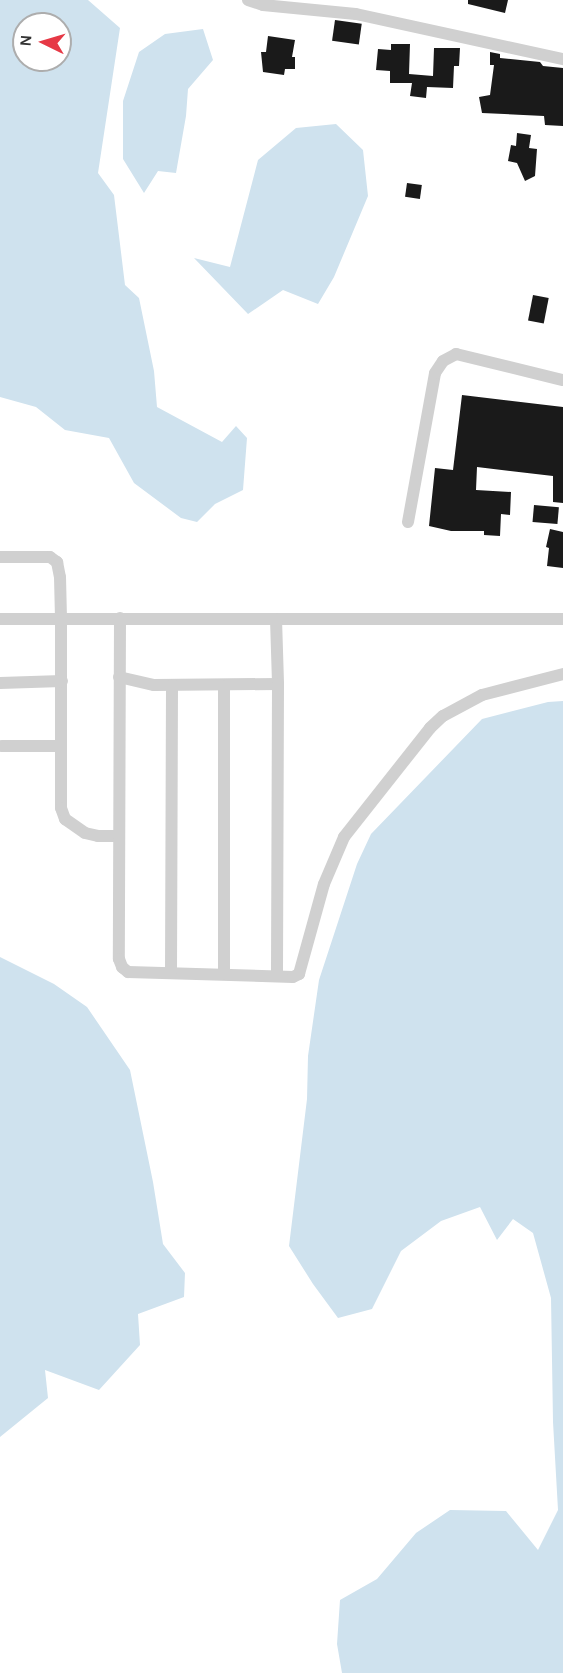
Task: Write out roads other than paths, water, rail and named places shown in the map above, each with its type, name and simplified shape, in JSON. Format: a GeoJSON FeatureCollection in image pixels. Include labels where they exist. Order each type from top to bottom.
{"type":"FeatureCollection","features":[{"type":"Feature","properties":{"kind":"street"},"geometry":{"type":"LineString","coordinates":[[249,0],[263,5],[356,14],[563,59]]}},
{"type":"Feature","properties":{"kind":"street"},"geometry":{"type":"LineString","coordinates":[[408,522],[435,373],[443,361],[456,354],[563,380]]}},
{"type":"Feature","properties":{"kind":"street"},"geometry":{"type":"LineString","coordinates":[[0,557],[50,557],[57,562],[60,577],[61,619],[61,808],[65,819],[85,832],[98,836],[119,836]]}},
{"type":"Feature","properties":{"kind":"street"},"geometry":{"type":"LineString","coordinates":[[120,618],[119,836],[122,967],[128,972],[293,977],[301,972],[324,884],[344,837],[430,728],[442,716],[482,695],[563,674]]}},
{"type":"Feature","properties":{"kind":"street"},"geometry":{"type":"LineString","coordinates":[[0,619],[563,619]]}},
{"type":"Feature","properties":{"kind":"street"},"geometry":{"type":"LineString","coordinates":[[276,619],[278,684],[277,975]]}},
{"type":"Feature","properties":{"kind":"street"},"geometry":{"type":"LineString","coordinates":[[119,677],[154,685],[278,684]]}},
{"type":"Feature","properties":{"kind":"street"},"geometry":{"type":"LineString","coordinates":[[0,683],[62,681]]}},
{"type":"Feature","properties":{"kind":"street"},"geometry":{"type":"LineString","coordinates":[[171,973],[172,685]]}},
{"type":"Feature","properties":{"kind":"street"},"geometry":{"type":"LineString","coordinates":[[224,686],[224,974]]}},
{"type":"Feature","properties":{"kind":"street"},"geometry":{"type":"LineString","coordinates":[[2,746],[61,746]]}},
{"type":"Feature","properties":{"kind":"water"},"geometry":{"type":"Polygon","coordinates":[[[0,0],[88,0],[120,28],[98,173],[114,195],[125,285],[139,298],[154,371],[157,407],[222,442],[236,426],[247,438],[243,490],[215,504],[197,522],[181,518],[134,483],[109,438],[65,430],[36,407],[0,397],[0,0]]]}},
{"type":"Feature","properties":{"kind":"water"},"geometry":{"type":"Polygon","coordinates":[[[203,29],[213,60],[188,89],[186,116],[176,173],[158,171],[144,193],[123,159],[123,101],[139,52],[165,34],[203,29]]]}},
{"type":"Feature","properties":{"kind":"water"},"geometry":{"type":"Polygon","coordinates":[[[336,124],[363,150],[368,196],[334,277],[318,304],[283,290],[248,314],[194,258],[230,267],[258,160],[296,128],[336,124]]]}},
{"type":"Feature","properties":{"kind":"water"},"geometry":{"type":"Polygon","coordinates":[[[563,701],[563,1673],[342,1673],[337,1644],[340,1600],[377,1579],[416,1533],[450,1510],[506,1511],[538,1550],[558,1510],[553,1422],[551,1298],[533,1233],[513,1219],[497,1240],[480,1207],[441,1221],[401,1251],[372,1309],[338,1318],[313,1284],[289,1246],[307,1099],[308,1056],[319,980],[357,864],[371,834],[482,719],[548,702],[563,701]]]}},
{"type":"Feature","properties":{"kind":"water"},"geometry":{"type":"Polygon","coordinates":[[[0,957],[54,984],[87,1007],[130,1070],[163,1244],[185,1273],[184,1297],[138,1314],[140,1345],[99,1390],[45,1370],[48,1398],[0,1437],[0,957]]]}}]}
